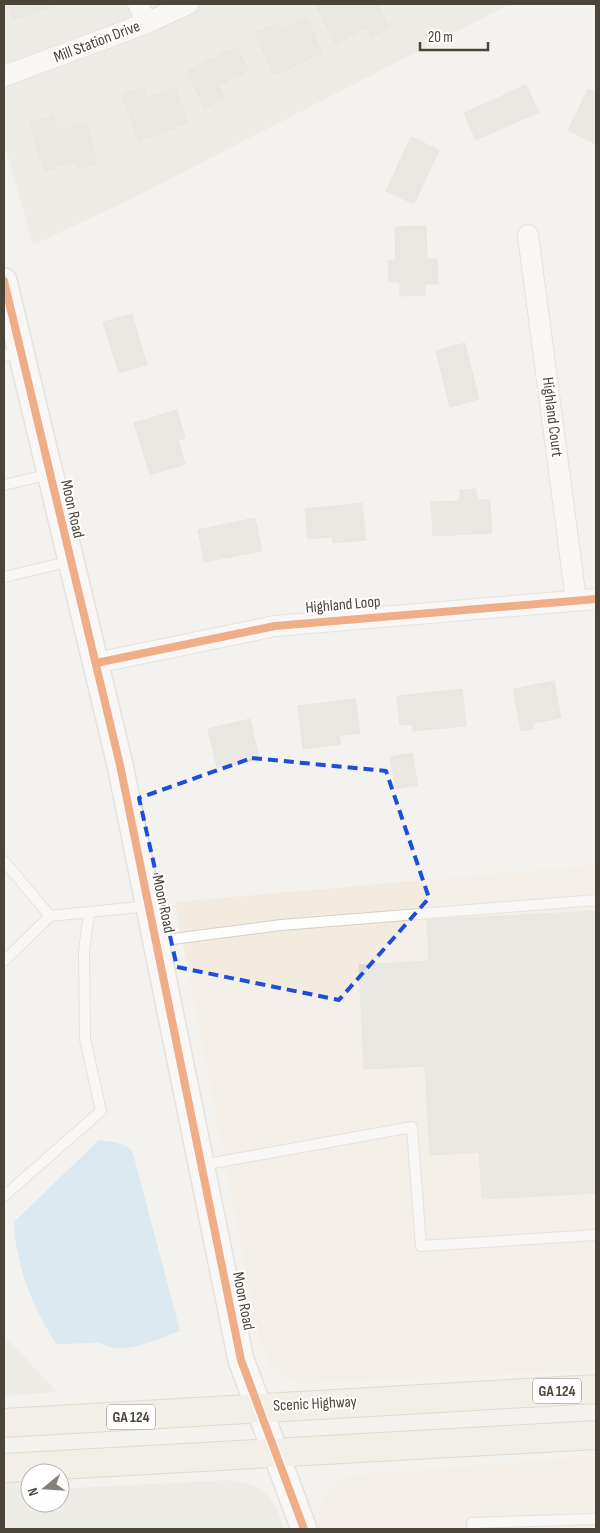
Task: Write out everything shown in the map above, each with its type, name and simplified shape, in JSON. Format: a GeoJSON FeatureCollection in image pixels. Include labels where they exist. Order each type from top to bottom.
{"type":"FeatureCollection","features":[{"type":"Feature","properties":{"kind":"highway","name":"Scenic Highway"},"geometry":{"type":"LineString","coordinates":[[4,1423],[596,1389]]}},
{"type":"Feature","properties":{"kind":"highway"},"geometry":{"type":"LineString","coordinates":[[4,1468],[276,1452],[590,1439]]}},
{"type":"Feature","properties":{"kind":"street"},"geometry":{"type":"LineString","coordinates":[[138,4],[147,23]]}},
{"type":"Feature","properties":{"kind":"street","name":"Mill Station Drive"},"geometry":{"type":"LineString","coordinates":[[4,76],[147,23],[188,4]]}},
{"type":"Feature","properties":{"kind":"street","name":"Highland Court"},"geometry":{"type":"LineString","coordinates":[[528,235],[576,600]]}},
{"type":"Feature","properties":{"kind":"street","name":"Moon Road"},"geometry":{"type":"LineString","coordinates":[[4,281],[12,354],[50,474],[120,765],[241,1360],[304,1529]]}},
{"type":"Feature","properties":{"kind":"street","name":"Highland Loop"},"geometry":{"type":"LineString","coordinates":[[96,663],[275,626],[596,599]]}},
{"type":"Feature","properties":{"kind":"lane"},"geometry":{"type":"LineString","coordinates":[[4,485],[50,474]]}},
{"type":"Feature","properties":{"kind":"lane"},"geometry":{"type":"LineString","coordinates":[[4,577],[71,561]]}},
{"type":"Feature","properties":{"kind":"lane"},"geometry":{"type":"LineString","coordinates":[[4,861],[50,916]]}},
{"type":"Feature","properties":{"kind":"lane"},"geometry":{"type":"LineString","coordinates":[[156,942],[281,925],[596,900]]}},
{"type":"Feature","properties":{"kind":"lane"},"geometry":{"type":"LineString","coordinates":[[4,961],[50,916],[149,906]]}},
{"type":"Feature","properties":{"kind":"lane"},"geometry":{"type":"LineString","coordinates":[[4,1196],[101,1111],[85,1039],[84,951],[89,913]]}},
{"type":"Feature","properties":{"kind":"lane"},"geometry":{"type":"LineString","coordinates":[[202,1164],[412,1127],[421,1246],[596,1235]]}},
{"type":"Feature","properties":{"kind":"lane"},"geometry":{"type":"LineString","coordinates":[[472,1529],[472,1523],[596,1519]]}},
{"type":"Feature","properties":{"kind":"highlighted area"},"geometry":{"type":"Polygon","coordinates":[[[252,758],[386,771],[429,898],[339,1000],[177,967],[139,798],[252,758]]]}},
{"type":"Feature","properties":{"kind":"shaded area"},"geometry":{"type":"Polygon","coordinates":[[[4,4],[510,4],[127,201],[33,245],[4,143],[4,4]]]}},
{"type":"Feature","properties":{"kind":"shaded area"},"geometry":{"type":"Polygon","coordinates":[[[596,865],[596,1370],[300,1383],[271,1367],[259,1339],[175,902],[596,865]]]}},
{"type":"Feature","properties":{"kind":"shaded area"},"geometry":{"type":"Polygon","coordinates":[[[4,1335],[57,1392],[4,1396],[4,1335]]]}},
{"type":"Feature","properties":{"kind":"shaded area"},"geometry":{"type":"Polygon","coordinates":[[[596,1456],[596,1529],[318,1529],[319,1507],[325,1494],[332,1485],[347,1476],[596,1456]]]}},
{"type":"Feature","properties":{"kind":"shaded area"},"geometry":{"type":"Polygon","coordinates":[[[4,1480],[20,1480],[20,1513],[70,1513],[70,1488],[233,1480],[252,1485],[268,1495],[276,1507],[284,1529],[4,1529],[4,1480]]]}},
{"type":"Feature","properties":{"kind":"water"},"geometry":{"type":"Polygon","coordinates":[[[99,1140],[123,1145],[133,1153],[180,1331],[151,1342],[130,1347],[109,1347],[99,1343],[56,1344],[27,1286],[15,1239],[14,1222],[99,1140]]]}},
{"type":"Feature","properties":{"kind":"building"},"geometry":{"type":"Polygon","coordinates":[[[9,4],[59,4],[14,19],[9,4]]]}},
{"type":"Feature","properties":{"kind":"building"},"geometry":{"type":"Polygon","coordinates":[[[315,4],[377,4],[389,27],[371,37],[366,28],[336,44],[315,4]]]}},
{"type":"Feature","properties":{"kind":"building"},"geometry":{"type":"Polygon","coordinates":[[[307,19],[322,53],[274,75],[255,33],[277,23],[280,30],[307,19]]]}},
{"type":"Feature","properties":{"kind":"building"},"geometry":{"type":"Polygon","coordinates":[[[237,47],[248,71],[219,85],[225,98],[204,108],[187,70],[237,47]]]}},
{"type":"Feature","properties":{"kind":"building"},"geometry":{"type":"Polygon","coordinates":[[[526,85],[539,112],[476,140],[464,113],[526,85]]]}},
{"type":"Feature","properties":{"kind":"building"},"geometry":{"type":"Polygon","coordinates":[[[143,87],[147,98],[175,88],[188,123],[139,141],[122,95],[143,87]]]}},
{"type":"Feature","properties":{"kind":"building"},"geometry":{"type":"Polygon","coordinates":[[[588,89],[596,93],[596,144],[568,130],[588,89]]]}},
{"type":"Feature","properties":{"kind":"building"},"geometry":{"type":"Polygon","coordinates":[[[53,116],[57,131],[86,123],[97,163],[78,168],[76,161],[44,171],[30,123],[53,116]]]}},
{"type":"Feature","properties":{"kind":"building"},"geometry":{"type":"Polygon","coordinates":[[[411,137],[439,150],[414,204],[386,191],[411,137]]]}},
{"type":"Feature","properties":{"kind":"building"},"geometry":{"type":"Polygon","coordinates":[[[426,226],[427,259],[437,259],[438,284],[425,284],[425,295],[400,296],[400,282],[389,282],[388,261],[396,260],[395,227],[426,226]]]}},
{"type":"Feature","properties":{"kind":"building"},"geometry":{"type":"Polygon","coordinates":[[[132,314],[147,365],[119,373],[103,322],[132,314]]]}},
{"type":"Feature","properties":{"kind":"building"},"geometry":{"type":"Polygon","coordinates":[[[465,343],[479,399],[450,407],[436,351],[465,343]]]}},
{"type":"Feature","properties":{"kind":"building"},"geometry":{"type":"Polygon","coordinates":[[[177,410],[185,438],[178,440],[185,464],[150,475],[134,423],[177,410]]]}},
{"type":"Feature","properties":{"kind":"building"},"geometry":{"type":"Polygon","coordinates":[[[476,489],[477,500],[490,500],[492,533],[433,536],[431,502],[460,501],[460,490],[476,489]]]}},
{"type":"Feature","properties":{"kind":"building"},"geometry":{"type":"Polygon","coordinates":[[[362,503],[366,540],[333,543],[332,537],[308,539],[305,509],[362,503]]]}},
{"type":"Feature","properties":{"kind":"building"},"geometry":{"type":"Polygon","coordinates":[[[255,518],[262,551],[204,562],[198,530],[255,518]]]}},
{"type":"Feature","properties":{"kind":"building"},"geometry":{"type":"Polygon","coordinates":[[[554,681],[561,718],[533,723],[534,729],[521,731],[513,689],[554,681]]]}},
{"type":"Feature","properties":{"kind":"building"},"geometry":{"type":"Polygon","coordinates":[[[462,689],[466,726],[413,731],[412,724],[400,725],[397,696],[462,689]]]}},
{"type":"Feature","properties":{"kind":"building"},"geometry":{"type":"Polygon","coordinates":[[[355,699],[360,733],[339,736],[341,744],[303,749],[298,706],[355,699]]]}},
{"type":"Feature","properties":{"kind":"building"},"geometry":{"type":"Polygon","coordinates":[[[250,719],[259,759],[217,768],[208,729],[250,719]]]}},
{"type":"Feature","properties":{"kind":"building"},"geometry":{"type":"Polygon","coordinates":[[[412,753],[418,785],[396,789],[390,757],[412,753]]]}},
{"type":"Feature","properties":{"kind":"building"},"geometry":{"type":"Polygon","coordinates":[[[596,911],[596,1193],[482,1199],[479,1152],[430,1155],[425,1066],[364,1069],[359,965],[429,961],[427,920],[596,911]]]}},
{"type":"Feature","properties":{"kind":"cycle path"},"geometry":{"type":"LineString","coordinates":[[4,281],[120,765],[241,1360],[304,1529]]}},
{"type":"Feature","properties":{"kind":"cycle path"},"geometry":{"type":"LineString","coordinates":[[96,663],[275,626],[596,599]]}}]}
